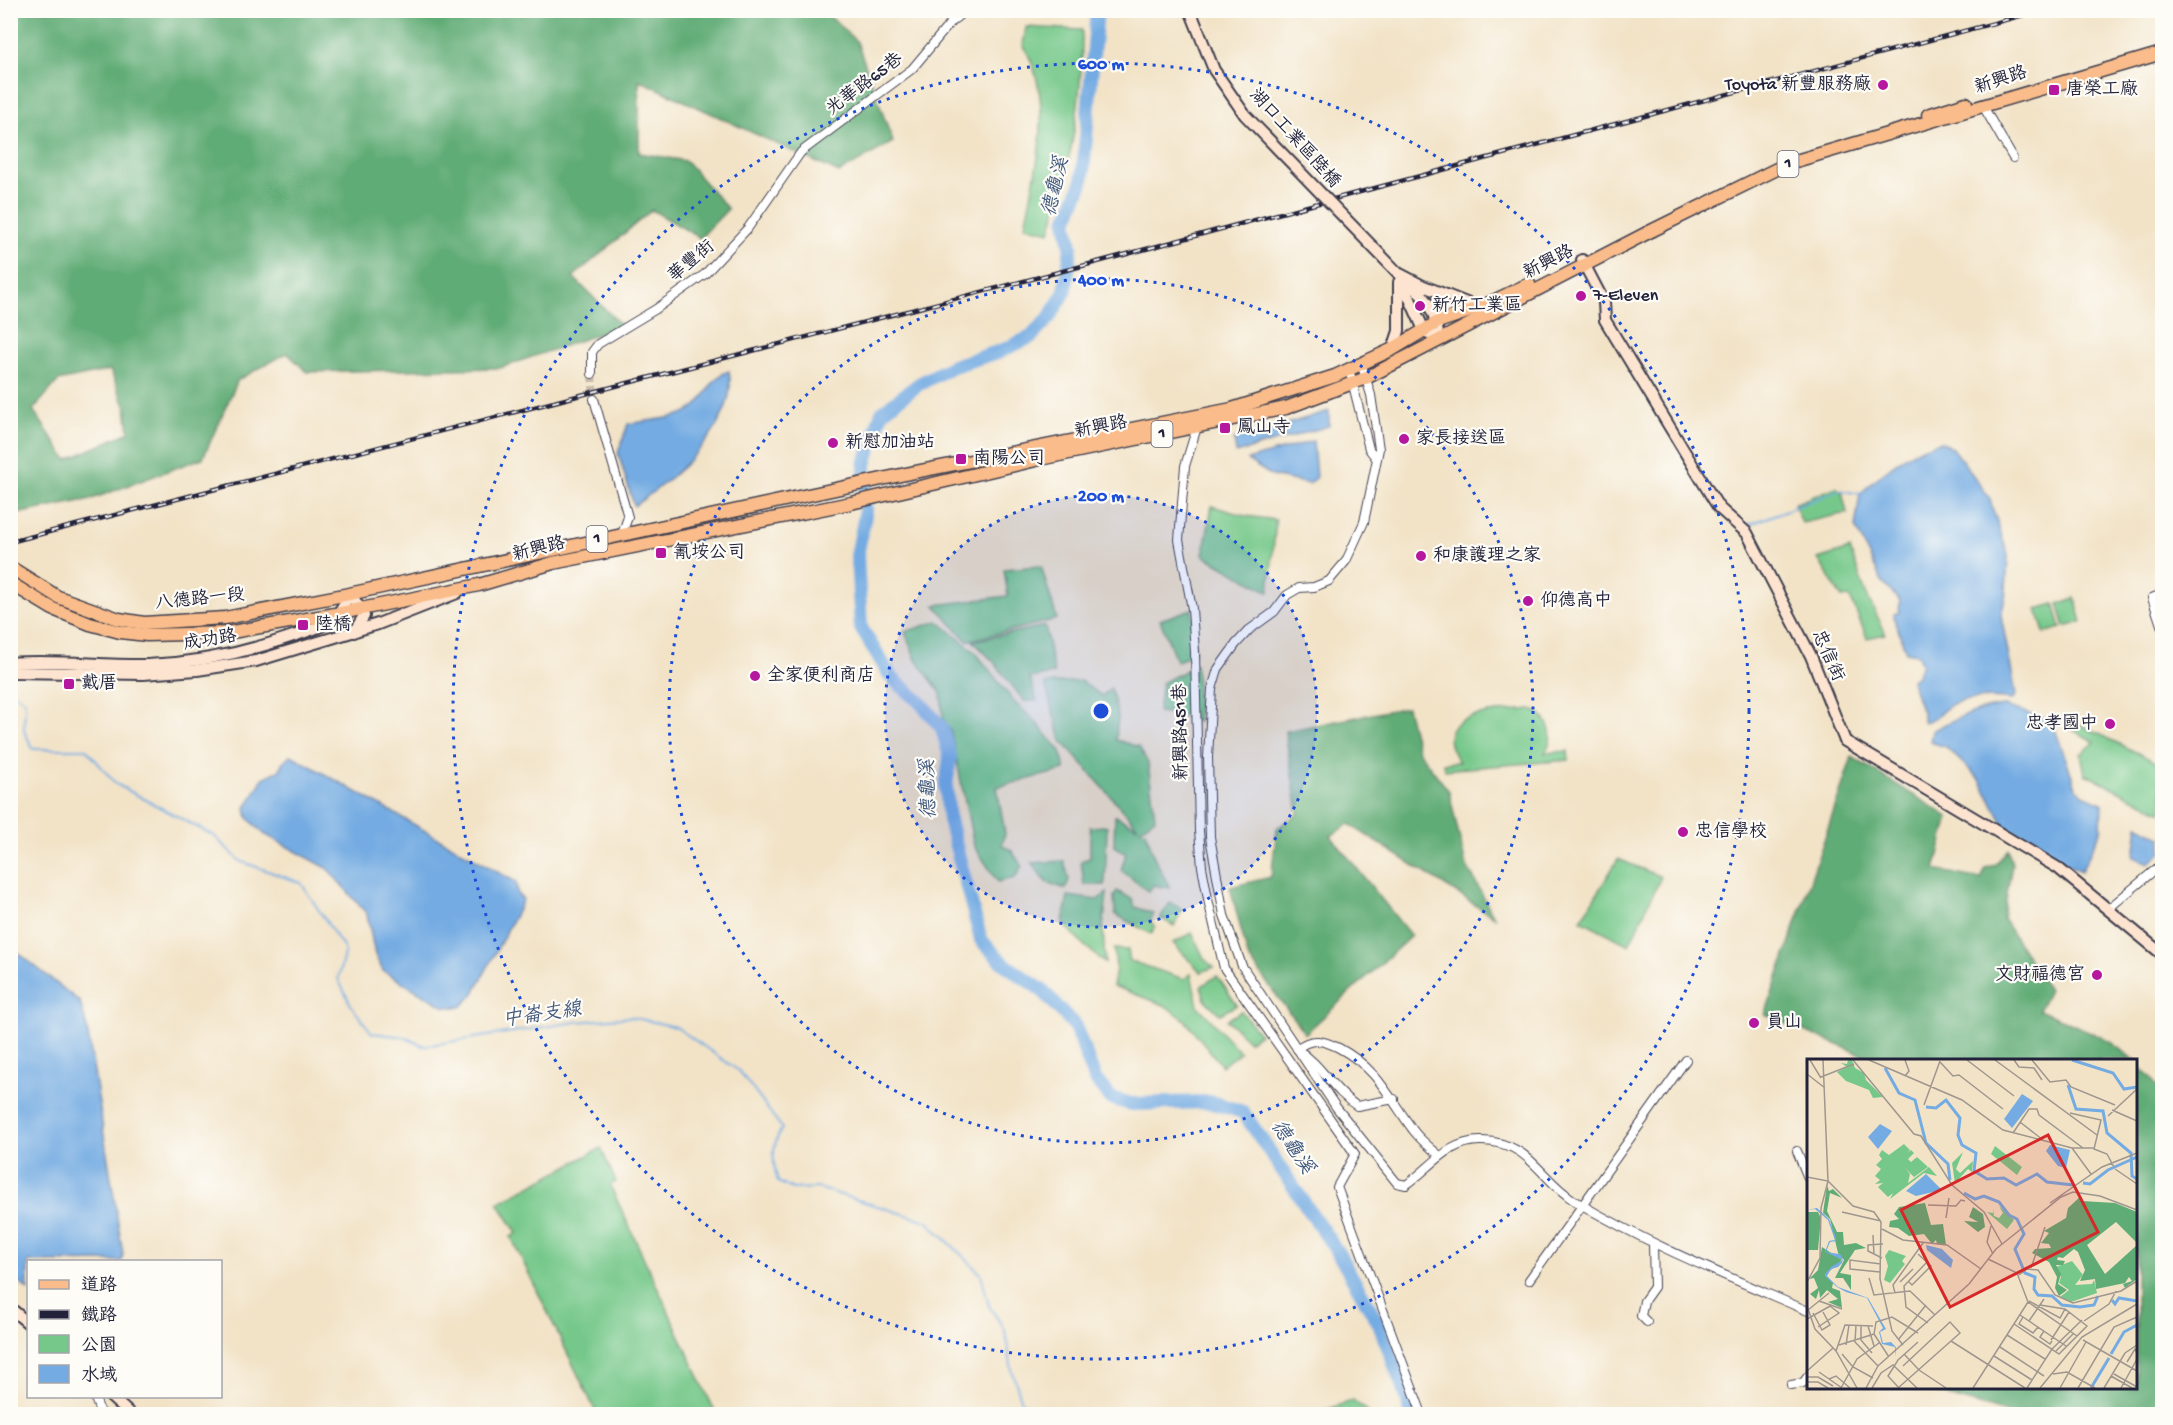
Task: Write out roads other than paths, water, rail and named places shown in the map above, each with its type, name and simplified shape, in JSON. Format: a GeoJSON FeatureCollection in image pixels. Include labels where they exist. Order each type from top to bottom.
{"type":"FeatureCollection","features":[{"type":"Feature","properties":{"kind":"main road","name":"新興路"},"geometry":{"type":"LineString","coordinates":[[341,613],[479,585],[553,563],[851,503],[1040,459],[1286,408],[1366,378],[1584,262],[1805,151],[2163,45]]}},
{"type":"Feature","properties":{"kind":"main road","name":"新興路"},"geometry":{"type":"LineString","coordinates":[[349,594],[846,487],[1232,409],[1305,386],[1349,369],[1393,349],[1438,322],[1479,308],[1584,262],[1789,163],[2163,53]]}},
{"type":"Feature","properties":{"kind":"main road","name":"1"},"geometry":{"type":"LineString","coordinates":[[10,567],[56,603]]}},
{"type":"Feature","properties":{"kind":"main road","name":"1"},"geometry":{"type":"LineString","coordinates":[[10,583],[56,603]]}},
{"type":"Feature","properties":{"kind":"main road","name":"八德路一段"},"geometry":{"type":"LineString","coordinates":[[56,603],[144,623],[225,618],[349,594]]}},
{"type":"Feature","properties":{"kind":"main road","name":"八德路一段"},"geometry":{"type":"LineString","coordinates":[[56,603],[90,624],[120,632],[147,635],[226,633],[341,613]]}},
{"type":"Feature","properties":{"kind":"street","name":"光華路65巷"},"geometry":{"type":"LineString","coordinates":[[801,152],[912,69],[952,21],[966,10]]}},
{"type":"Feature","properties":{"kind":"street","name":"湖口工業區陸橋"},"geometry":{"type":"LineString","coordinates":[[1190,10],[1214,70],[1245,115],[1398,273]]}},
{"type":"Feature","properties":{"kind":"street"},"geometry":{"type":"LineString","coordinates":[[1983,106],[2013,158]]}},
{"type":"Feature","properties":{"kind":"street","name":"華豐街"},"geometry":{"type":"LineString","coordinates":[[592,374],[592,352],[598,344],[656,309],[705,274],[748,228],[801,152]]}},
{"type":"Feature","properties":{"kind":"street","name":"忠信街"},"geometry":{"type":"LineString","coordinates":[[1584,262],[1604,302],[1605,320],[1719,508],[1747,533],[1811,656],[1845,741],[2058,868],[2163,954]]}},
{"type":"Feature","properties":{"kind":"street"},"geometry":{"type":"LineString","coordinates":[[1398,273],[1421,285],[1479,308]]}},
{"type":"Feature","properties":{"kind":"street"},"geometry":{"type":"LineString","coordinates":[[1398,273],[1425,297],[1438,322],[1438,339]]}},
{"type":"Feature","properties":{"kind":"street"},"geometry":{"type":"LineString","coordinates":[[1398,273],[1424,330],[1438,339]]}},
{"type":"Feature","properties":{"kind":"street"},"geometry":{"type":"LineString","coordinates":[[1393,349],[1399,331],[1398,273]]}},
{"type":"Feature","properties":{"kind":"street"},"geometry":{"type":"LineString","coordinates":[[1361,363],[1366,378],[1379,449],[1367,511],[1346,561],[1329,581],[1314,587],[1299,588],[1287,595],[1274,612],[1249,630],[1218,669],[1212,689],[1208,757],[1210,837],[1224,915],[1242,966],[1336,1107],[1396,1183],[1406,1185],[1440,1156],[1471,1141],[1503,1144],[1534,1161],[1572,1199],[1653,1244],[1807,1310]]}},
{"type":"Feature","properties":{"kind":"street"},"geometry":{"type":"LineString","coordinates":[[1349,369],[1369,449],[1376,458]]}},
{"type":"Feature","properties":{"kind":"street"},"geometry":{"type":"LineString","coordinates":[[594,399],[628,517],[622,534]]}},
{"type":"Feature","properties":{"kind":"street","name":"新興路451巷"},"geometry":{"type":"LineString","coordinates":[[1197,427],[1185,466],[1179,540],[1192,609],[1202,867],[1224,968],[1355,1154],[1337,1187],[1422,1414]]}},
{"type":"Feature","properties":{"kind":"street","name":"成功路"},"geometry":{"type":"LineString","coordinates":[[10,672],[104,675],[197,670],[256,661],[354,632],[479,585]]}},
{"type":"Feature","properties":{"kind":"street"},"geometry":{"type":"LineString","coordinates":[[341,613],[349,594],[361,608],[364,616],[354,632]]}},
{"type":"Feature","properties":{"kind":"street"},"geometry":{"type":"LineString","coordinates":[[2163,594],[2152,598],[2163,628]]}},
{"type":"Feature","properties":{"kind":"street","name":"成功路"},"geometry":{"type":"LineString","coordinates":[[10,663],[146,665],[198,660],[251,651],[327,624],[341,613]]}},
{"type":"Feature","properties":{"kind":"street"},"geometry":{"type":"LineString","coordinates":[[2108,909],[2163,864]]}},
{"type":"Feature","properties":{"kind":"street"},"geometry":{"type":"LineString","coordinates":[[1297,1049],[1304,1043],[1322,1039],[1359,1059],[1394,1099],[1414,1132],[1440,1156]]}},
{"type":"Feature","properties":{"kind":"street"},"geometry":{"type":"LineString","coordinates":[[1297,1049],[1323,1070],[1341,1095],[1357,1106],[1394,1099]]}},
{"type":"Feature","properties":{"kind":"street"},"geometry":{"type":"LineString","coordinates":[[1529,1280],[1686,1060]]}},
{"type":"Feature","properties":{"kind":"street"},"geometry":{"type":"LineString","coordinates":[[1797,1151],[1807,1174]]}},
{"type":"Feature","properties":{"kind":"street"},"geometry":{"type":"LineString","coordinates":[[1647,1322],[1641,1316],[1641,1308],[1653,1287],[1653,1244]]}},
{"type":"Feature","properties":{"kind":"street"},"geometry":{"type":"LineString","coordinates":[[10,1308],[27,1322]]}},
{"type":"Feature","properties":{"kind":"street"},"geometry":{"type":"LineString","coordinates":[[1791,1385],[1803,1383],[1807,1378]]}},
{"type":"Feature","properties":{"kind":"street"},"geometry":{"type":"LineString","coordinates":[[95,1398],[101,1414]]}},
{"type":"Feature","properties":{"kind":"street"},"geometry":{"type":"LineString","coordinates":[[112,1398],[130,1414]]}},
{"type":"Feature","properties":{"kind":"water"},"geometry":{"type":"Polygon","coordinates":[[[729,371],[730,391],[724,411],[714,430],[685,465],[634,506],[618,453],[628,424],[671,417],[686,412],[698,403],[717,378],[729,371]]]}},
{"type":"Feature","properties":{"kind":"water"},"geometry":{"type":"Polygon","coordinates":[[[1329,411],[1329,426],[1236,453],[1234,440],[1329,411]]]}},
{"type":"Feature","properties":{"kind":"water"},"geometry":{"type":"Polygon","coordinates":[[[1313,441],[1316,477],[1309,484],[1272,476],[1247,460],[1313,441]]]}},
{"type":"Feature","properties":{"kind":"water"},"geometry":{"type":"Polygon","coordinates":[[[1942,442],[1953,448],[1989,497],[2008,555],[2006,592],[2001,616],[2016,694],[2012,700],[1983,698],[1955,703],[1932,719],[1923,722],[1923,715],[1911,681],[1917,676],[1922,664],[1917,654],[1906,652],[1893,615],[1899,612],[1900,601],[1882,582],[1855,527],[1860,494],[1887,469],[1908,455],[1942,442]]]}},
{"type":"Feature","properties":{"kind":"water"},"geometry":{"type":"Polygon","coordinates":[[[2005,706],[2052,721],[2076,787],[2083,795],[2102,803],[2101,831],[2081,871],[2048,856],[2005,827],[1980,780],[1946,747],[1930,742],[1932,731],[1949,722],[1976,711],[2005,706]]]}},
{"type":"Feature","properties":{"kind":"water"},"geometry":{"type":"Polygon","coordinates":[[[291,755],[516,882],[518,895],[523,899],[520,906],[473,995],[461,1007],[445,1007],[383,971],[375,955],[367,914],[327,868],[264,834],[248,818],[246,808],[263,778],[280,770],[282,763],[291,755]]]}},
{"type":"Feature","properties":{"kind":"water"},"geometry":{"type":"Polygon","coordinates":[[[2138,825],[2162,838],[2162,853],[2149,863],[2134,857],[2138,825]]]}},
{"type":"Feature","properties":{"kind":"water"},"geometry":{"type":"Polygon","coordinates":[[[11,947],[80,1002],[87,1028],[123,1254],[122,1260],[27,1260],[27,1289],[11,1275],[11,947]]]}},
{"type":"Feature","properties":{"kind":"waterway","name":"德龜溪"},"geometry":{"type":"LineString","coordinates":[[1097,10],[1082,183],[1066,221],[1071,247],[1065,292],[1049,318],[1031,337],[1001,351],[953,366],[919,384],[882,412],[865,464],[865,515],[857,556],[861,628],[891,677],[919,701],[942,728],[950,757],[946,787],[949,820],[981,940],[1003,963],[1043,991],[1075,1026],[1095,1079],[1111,1098],[1131,1104],[1210,1102],[1243,1112],[1338,1253],[1379,1324],[1408,1400],[1410,1414]]}},
{"type":"Feature","properties":{"kind":"waterway"},"geometry":{"type":"LineString","coordinates":[[1748,525],[1839,490],[1860,494]]}},
{"type":"Feature","properties":{"kind":"waterway","name":"中崙支線"},"geometry":{"type":"LineString","coordinates":[[10,690],[25,701],[24,731],[33,749],[86,749],[116,784],[214,836],[240,861],[301,883],[345,950],[338,979],[352,1007],[372,1033],[404,1037],[424,1046],[576,1022],[631,1017],[676,1027],[739,1071],[782,1128],[774,1155],[778,1182],[793,1189],[818,1188],[927,1221],[981,1274],[989,1306],[1005,1330],[1012,1371],[1022,1402],[1040,1414]]}},
{"type":"Feature","properties":{"kind":"tunnel"},"geometry":{"type":"LineString","coordinates":[[592,374],[594,399]]}},
{"type":"Feature","properties":{"kind":"railway"},"geometry":{"type":"LineString","coordinates":[[10,542],[1086,265],[2043,10]]}},
{"type":"Feature","properties":{"kind":"place","name":"Toyota 新豐服務廠"},"geometry":{"type":"Point","coordinates":[1883,85]}},
{"type":"Feature","properties":{"kind":"place","name":"唐榮工廠"},"geometry":{"type":"Point","coordinates":[2054,90]}},
{"type":"Feature","properties":{"kind":"place","name":"7-Eleven"},"geometry":{"type":"Point","coordinates":[1581,296]}},
{"type":"Feature","properties":{"kind":"place","name":"新竹工業區"},"geometry":{"type":"Point","coordinates":[1420,306]}},
{"type":"Feature","properties":{"kind":"place","name":"鳳山寺"},"geometry":{"type":"Point","coordinates":[1225,428]}},
{"type":"Feature","properties":{"kind":"place","name":"家長接送區"},"geometry":{"type":"Point","coordinates":[1404,439]}},
{"type":"Feature","properties":{"kind":"place","name":"新慰加油站"},"geometry":{"type":"Point","coordinates":[833,443]}},
{"type":"Feature","properties":{"kind":"place","name":"南陽公司"},"geometry":{"type":"Point","coordinates":[961,459]}},
{"type":"Feature","properties":{"kind":"place","name":"氰垵公司"},"geometry":{"type":"Point","coordinates":[661,553]}},
{"type":"Feature","properties":{"kind":"place","name":"和康護理之家"},"geometry":{"type":"Point","coordinates":[1421,556]}},
{"type":"Feature","properties":{"kind":"place","name":"仰德高中"},"geometry":{"type":"Point","coordinates":[1528,601]}},
{"type":"Feature","properties":{"kind":"place","name":"陸橋"},"geometry":{"type":"Point","coordinates":[303,625]}},
{"type":"Feature","properties":{"kind":"place","name":"全家便利商店"},"geometry":{"type":"Point","coordinates":[755,676]}},
{"type":"Feature","properties":{"kind":"place","name":"戴厝"},"geometry":{"type":"Point","coordinates":[69,684]}},
{"type":"Feature","properties":{"kind":"place","name":"忠孝國中"},"geometry":{"type":"Point","coordinates":[2110,724]}},
{"type":"Feature","properties":{"kind":"place","name":"忠信學校"},"geometry":{"type":"Point","coordinates":[1683,832]}},
{"type":"Feature","properties":{"kind":"place","name":"文財福德宮"},"geometry":{"type":"Point","coordinates":[2097,975]}},
{"type":"Feature","properties":{"kind":"place","name":"員山"},"geometry":{"type":"Point","coordinates":[1754,1023]}}]}
